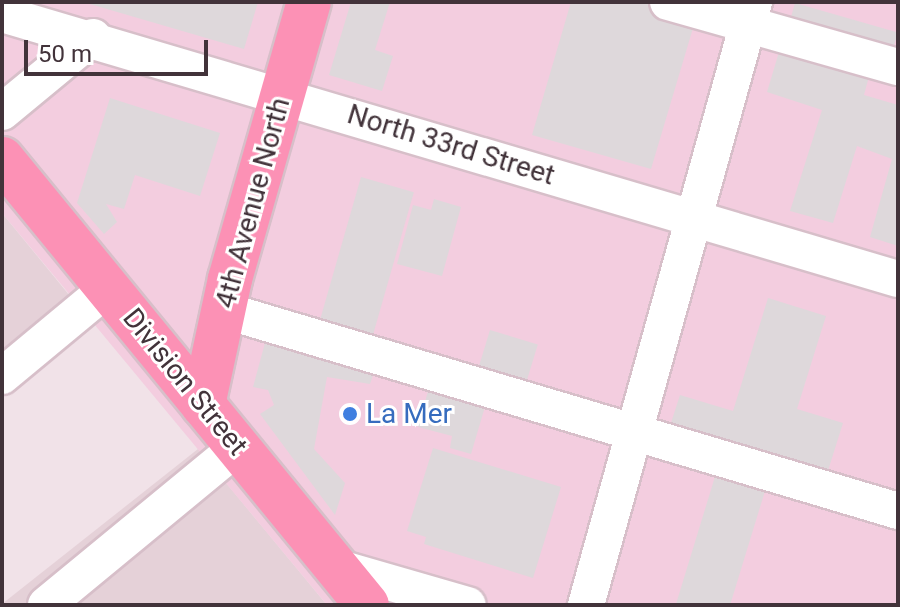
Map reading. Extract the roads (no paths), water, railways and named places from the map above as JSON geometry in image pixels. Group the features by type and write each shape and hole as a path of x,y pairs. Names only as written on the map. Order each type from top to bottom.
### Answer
{"main road":[{"name":"4th Avenue North","path":"203,405 223,310 309,2"},
{"name":"Division Street","path":"2,159 367,605"}],"street":[{"path":"668,2 751,14 898,67"},
{"name":"North 33rd Street","path":"2,14 93,37 283,93 693,220 898,279"},
{"path":"586,605 751,14"},
{"path":"2,112 93,37"},
{"path":"2,376 108,288"},
{"path":"223,310 898,511"},
{"path":"46,605 238,447"},
{"path":"336,567 468,605"}],"place":[{"name":"La Mer","path":"350,414"}]}
